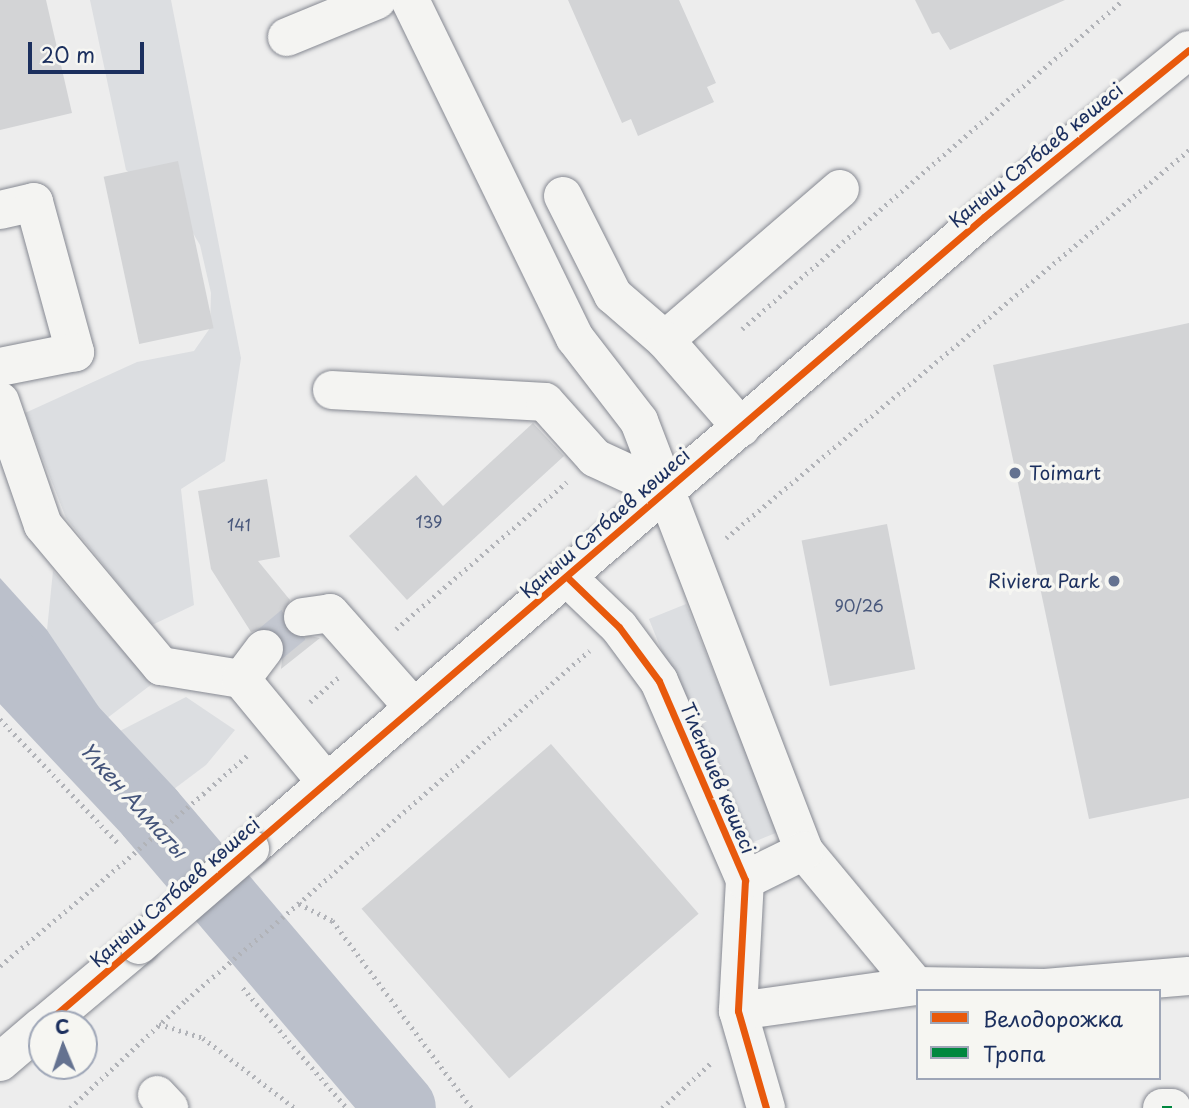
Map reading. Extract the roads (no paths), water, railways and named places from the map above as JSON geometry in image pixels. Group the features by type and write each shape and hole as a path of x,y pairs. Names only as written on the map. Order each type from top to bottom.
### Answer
{"main road":[{"path":"286,37 377,0"},
{"path":"410,0 519,234 575,338 639,421 804,851 916,986"},
{"name":"Қаныш Сәтбаев көшесі","path":"61,1010 741,427 1189,50"},
{"path":"665,340 840,189"},
{"path":"563,196 613,295 665,340 741,427"},
{"path":"0,210 34,202 75,352 0,367"},
{"path":"332,390 545,402 595,458 667,491"},
{"path":"0,401 43,525 161,666 241,678 327,783"},
{"name":"Тілендиев көшесі","path":"567,577 619,627 659,681 745,880 740,1023 766,1108"},
{"path":"303,617 330,613 414,708"},
{"path":"241,678 264,649"},
{"name":"Тілендиев көшесі","path":"745,880 804,851"},
{"path":"740,1023 916,986 1045,988 1189,976"},
{"name":"Қаныш Сәтбаев көшесі","path":"0,1062 28,1038"},
{"path":"1161,1108 1172,1108"}],"waterway":[{"name":"Үлкен Алматы","path":"0,653 150,813 401,1108"}],"tunnel":[{"path":"264,649 303,617"}],"place":[{"name":"Toimart","path":"1015,473"},
{"name":"Riviera Park","path":"1114,581"}]}
